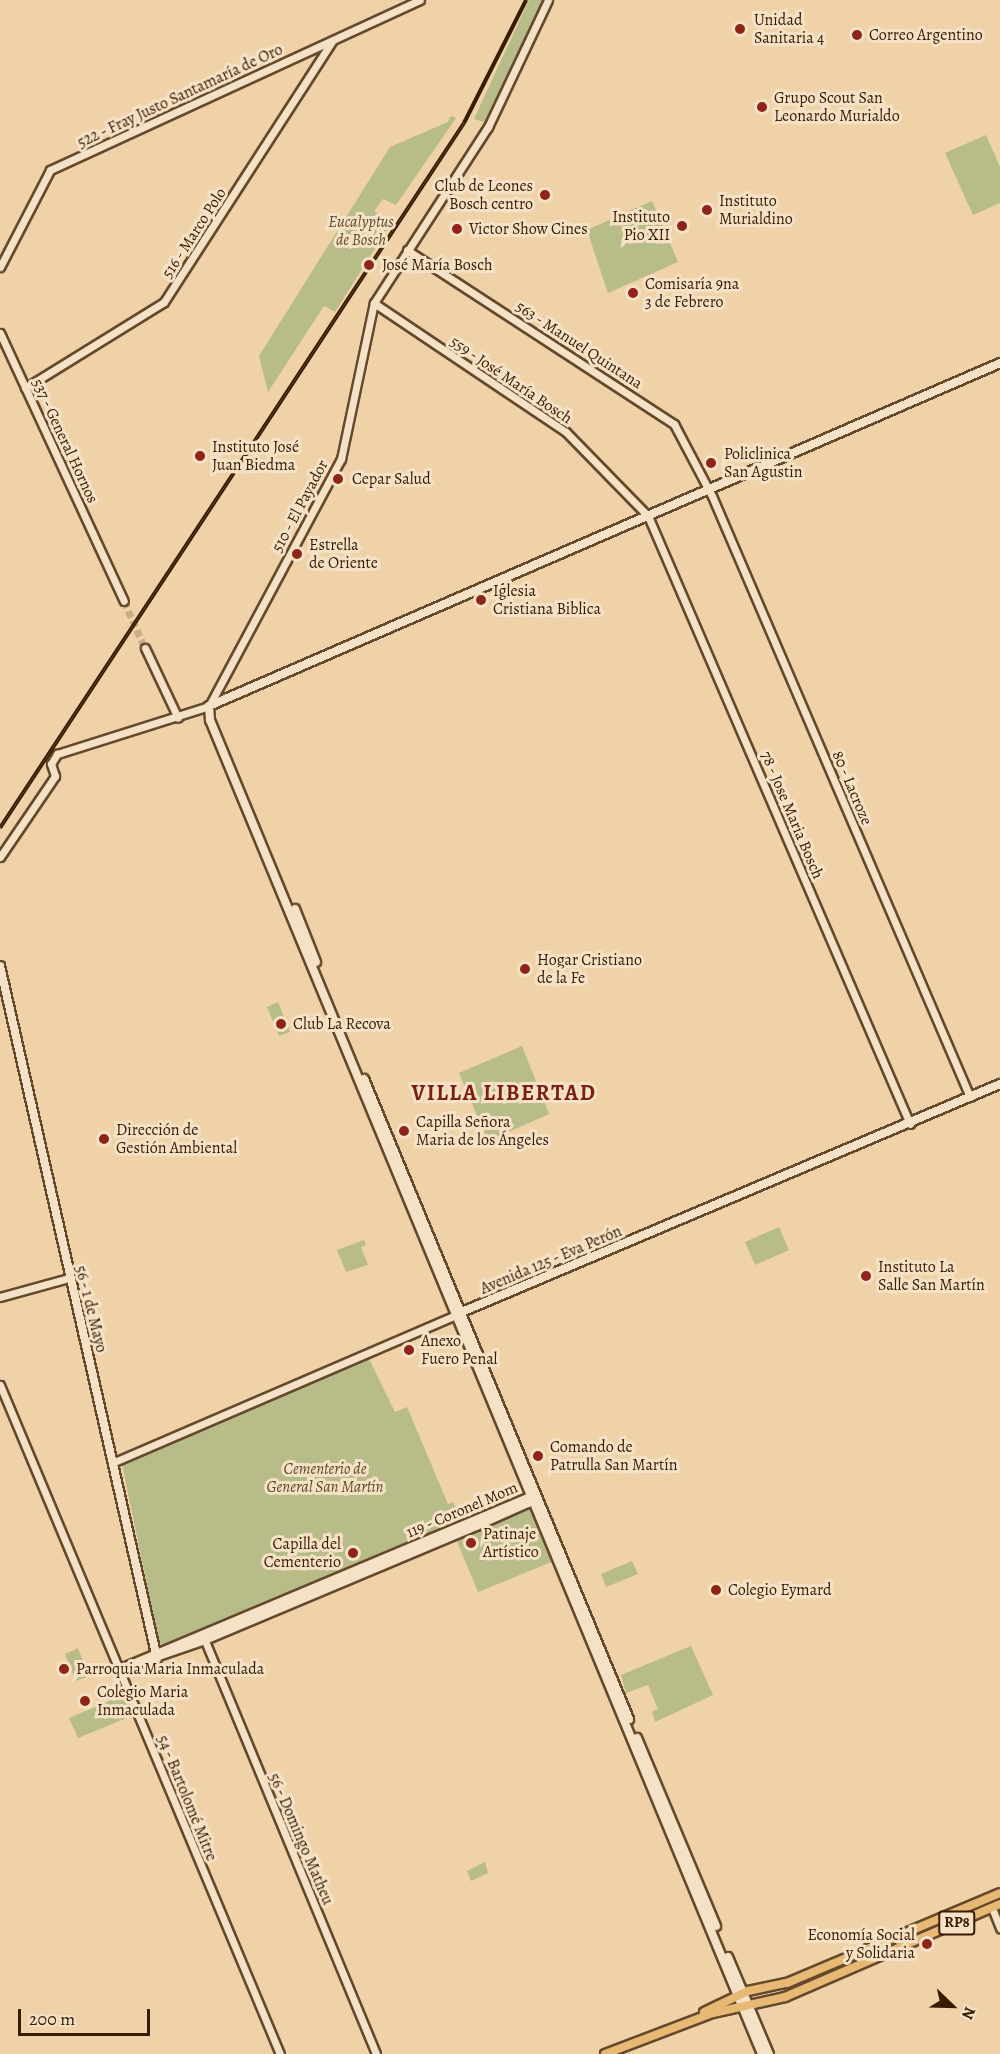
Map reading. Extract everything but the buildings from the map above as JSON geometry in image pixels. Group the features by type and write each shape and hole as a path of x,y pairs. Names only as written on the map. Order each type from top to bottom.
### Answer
{"main road":[{"path":"762,2054 740,1994 209,710 1000,363"},
{"name":"56 - 1 de Mayo","path":"0,966 156,1656"},
{"name":"Avenida 125 - Eva Perón","path":"459,1314 1000,1084"},
{"path":"459,1314 532,1496 740,1994"},
{"name":"119 - Coronel Mom","path":"121,1669 521,1506 532,1496"},
{"name":"RP8","path":"605,2054 679,2024 740,1994 787,1983 1000,1893"},
{"name":"RP8","path":"679,2024 785,1996 996,1906"},
{"path":"744,2005 769,2054"}],"street":[{"name":"522 - Fray Justo Santamaría de Oro","path":"0,267 50,170 420,0"},
{"name":"510 - El Payador","path":"209,710 340,459 374,303 488,127 548,0"},
{"name":"516 - Marco Polo","path":"26,388 164,302 332,41"},
{"name":"563 - Manuel Quintana","path":"407,250 674,424 709,489"},
{"name":"559 - José María Bosch","path":"374,303 566,432 648,516"},
{"name":"537 - General Hornos","path":"0,333 124,601"},
{"name":"80 - Lacroze","path":"709,489 970,1097"},
{"name":"78 - Jose Maria Bosch","path":"648,516 909,1124"},
{"path":"146,648 178,718"},
{"path":"0,857 55,776 51,764 55,756 209,710"},
{"path":"0,1297 69,1278"},
{"name":"Avenida 125 - Eva Perón","path":"112,1462 459,1314"},
{"name":"54 - Bartolomé Mitre","path":"0,1385 121,1669 280,2054"},
{"name":"56 - Domingo Matheu","path":"204,1637 376,2054"},
{"path":"996,1906 1000,1928"}],"green space":[{"path":"529,0 545,0 487,123 474,119"},
{"name":"Eucalyptus de Bosch","path":"451,116 456,118 396,205 383,199 374,211 391,223 335,312 324,306 268,392 259,356 390,147 448,122"},
{"path":"986,135 1000,167 1000,203 973,215 945,153"},
{"path":"652,201 678,262 608,293 587,230"},
{"name":"Club La Recova","path":"278,1002 290,1032 279,1036 267,1007"},
{"path":"522,1046 549,1114 488,1141 459,1073"},
{"path":"779,1227 789,1250 755,1265 745,1242"},
{"path":"364,1240 366,1245 361,1247 368,1265 346,1272 337,1250"},
{"name":"Cementerio de General San Martín","path":"369,1359 395,1412 407,1407 448,1504 453,1502 461,1519 162,1645 159,1643 122,1464"},
{"path":"532,1507 554,1561 478,1592 456,1539"},
{"path":"632,1561 638,1574 606,1587 601,1574"},
{"path":"691,1646 713,1695 655,1722 652,1712 658,1709 648,1685 626,1693 621,1675"},
{"path":"78,1648 89,1676 76,1681 65,1654"},
{"path":"126,1694 134,1715 78,1738 69,1718"},
{"path":"485,1862 488,1873 471,1881 467,1871"}],"tunnel":[{"path":"124,601 145,648"}],"railway":[{"path":"0,828 464,123 526,0"}],"place":[{"name":"Unidad Sanitaria 4","path":"740,29"},
{"name":"Correo Argentino","path":"857,35"},
{"name":"Grupo Scout San Leonardo Murialdo","path":"762,107"},
{"name":"Club de Leones Bosch centro","path":"545,195"},
{"name":"Instituto Murialdino","path":"707,210"},
{"name":"Instituto Pio XII","path":"682,226"},
{"name":"Victor Show Cines","path":"457,229"},
{"name":"José María Bosch","path":"369,265"},
{"name":"Comisaría 9na 3 de Febrero","path":"633,293"},
{"name":"Instituto José Juan Biedma","path":"200,456"},
{"name":"Policlinica San Agustin","path":"711,463"},
{"name":"Cepar Salud","path":"338,479"},
{"name":"Estrella de Oriente","path":"297,554"},
{"name":"Iglesia Cristiana Biblica","path":"481,600"},
{"name":"Hogar Cristiano de la Fe","path":"525,969"},
{"name":"Club La Recova","path":"281,1024"},
{"name":"Capilla Señora Maria de los Ángeles","path":"404,1131"},
{"name":"Dirección de Gestión Ambiental","path":"104,1139"},
{"name":"Instituto La Salle San Martín","path":"866,1276"},
{"name":"Anexo Fuero Penal","path":"409,1350"},
{"name":"Comando de Patrulla San Martín","path":"538,1456"},
{"name":"Patinaje Artístico","path":"471,1543"},
{"name":"Capilla del Cementerio","path":"353,1553"},
{"name":"Colegio Eymard","path":"716,1590"},
{"name":"Parroquia Maria Inmaculada","path":"64,1669"},
{"name":"Colegio Maria Inmaculada","path":"85,1701"},
{"name":"Economía Social y Solidaria","path":"927,1944"}],"district":[{"name":"VILLA LIBERTAD","path":"504,1094"}]}
